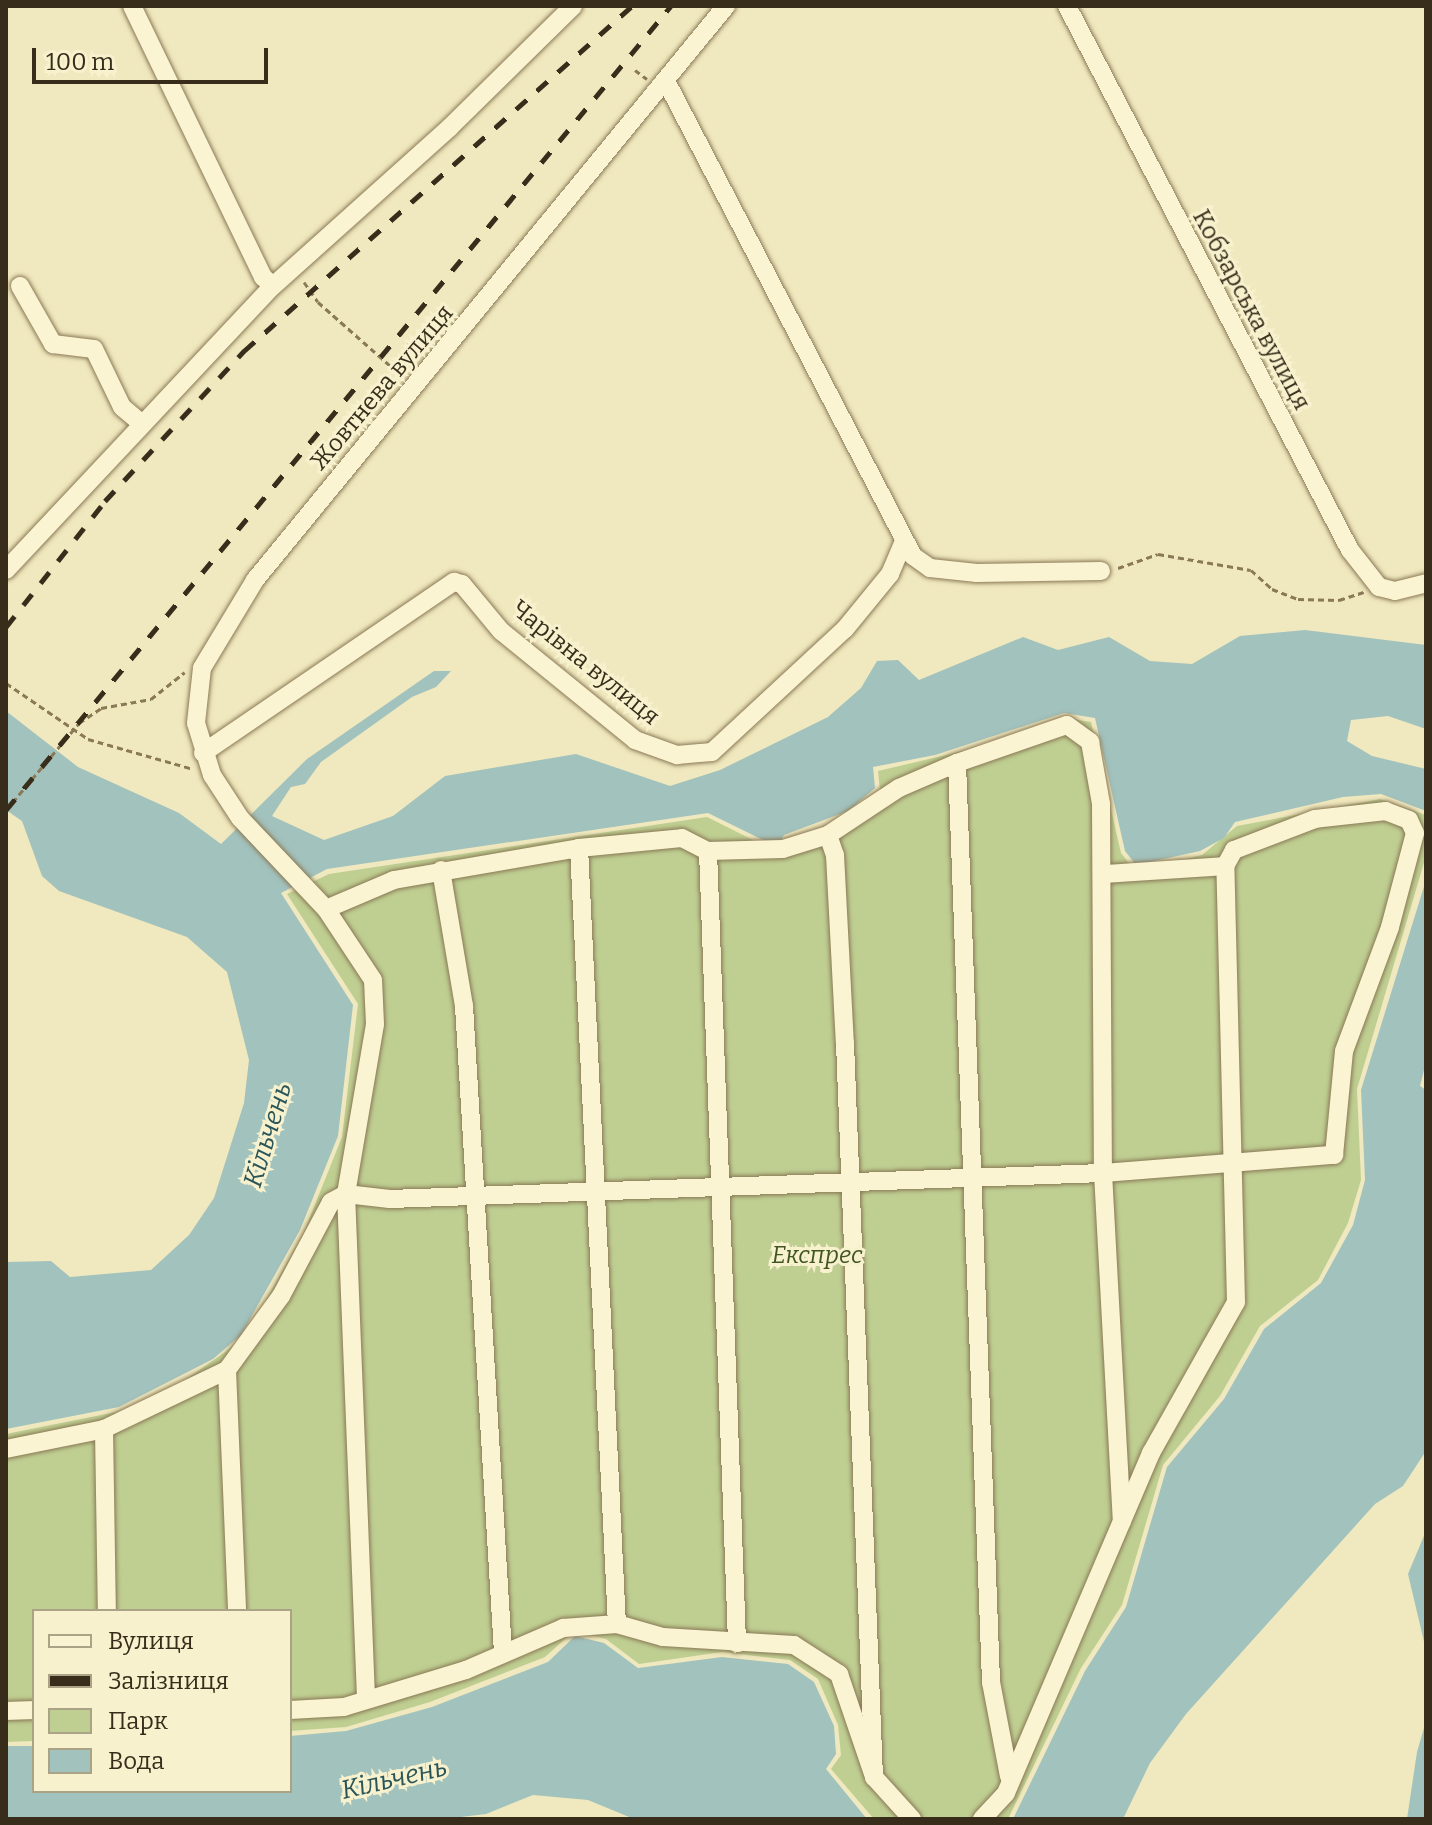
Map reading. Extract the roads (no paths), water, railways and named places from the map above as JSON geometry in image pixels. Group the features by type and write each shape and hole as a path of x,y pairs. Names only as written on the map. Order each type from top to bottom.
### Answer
{"street":[{"path":"132,6 263,277 273,286"},
{"path":"6,570 38,542 141,423 273,286 294,270 573,6"},
{"name":"Жовтнева вулиця","path":"366,1698 346,1194 375,1024 373,980 320,903 240,818 212,775 196,723 206,661 255,580 659,82 726,6"},
{"name":"Кобзарська вулиця","path":"1067,6 1350,550 1379,587 1395,591 1426,583"},
{"path":"659,82 791,313 904,541 930,568 1101,571"},
{"path":"20,286 53,344 94,349 122,407 141,423"},
{"name":"Чарівна вулиця","path":"203,753 444,588 462,584 501,631 635,740 694,755 728,742 845,629 890,574 904,541"},
{"path":"320,903 394,880 441,870 579,848 682,838 708,851 783,849 828,835 899,788 957,763 1067,725 1090,742 1104,874 1103,1173 1122,1521"},
{"path":"957,763 975,1177 991,1682 1009,1776"},
{"path":"6,1449 104,1429 227,1370 281,1296 331,1202 346,1194 390,1199 721,1184 1103,1173 1230,1167 1334,1155 1344,1051 1390,927 1415,833 1409,820 1386,811 1315,819 1234,850 1225,866 1230,1167 1236,1302 1151,1453 1044,1711 1009,1776 1006,1793 982,1819"},
{"path":"828,835 835,855 851,1182 874,1777"},
{"path":"579,848 617,1624"},
{"path":"708,851 737,1643"},
{"path":"1104,874 1225,866"},
{"path":"441,870 464,1006 472,1196 503,1653"},
{"path":"227,1370 237,1609"},
{"path":"104,1429 107,1609"},
{"path":"292,1710 344,1707 503,1653 563,1628 617,1624 663,1637 794,1645 839,1674 874,1777 912,1819"},
{"path":"6,1711 32,1710"}],"water":[{"name":"Кільчень","path":"1305,630 1426,645 1426,729 1388,716 1351,720 1347,741 1372,756 1426,769 1426,811 1381,794 1343,797 1235,822 1224,838 1200,851 1136,865 1125,851 1095,718 1064,713 935,755 873,767 875,788 848,811 784,835 777,847 708,813 327,869 281,893 353,1005 338,1136 300,1230 241,1335 213,1359 119,1407 6,1429 6,1262 51,1261 70,1277 151,1270 189,1235 214,1198 244,1103 249,1060 227,972 187,937 59,891 42,876 22,821 6,810 6,711 78,767 179,813 221,844 307,759 434,671 451,671 436,687 412,697 321,762 305,784 291,787 272,816 324,840 393,816 445,776 576,754 670,786 720,770 828,717 861,688 877,661 898,660 919,680 1023,637 1058,650 1109,637 1150,661 1192,664 1240,636"},
{"path":"1426,880 1426,1062 1420,1086 1426,1090 1424,1454 1403,1486 1375,1504 1186,1714 1150,1763 1123,1819 1013,1819 1085,1671 1126,1607 1167,1467 1224,1399 1264,1329 1321,1283 1353,1225 1365,1180 1361,1090"},
{"path":"1426,1531 1426,1650 1408,1574"},
{"name":"Кільчень","path":"575,1636 604,1643 638,1668 722,1657 788,1664 814,1682 834,1726 836,1754 826,1769 867,1819 634,1819 588,1800 533,1795 486,1814 444,1819 6,1819 6,1746 32,1746 32,1793 292,1793 292,1736 346,1731 432,1707 548,1662"},
{"path":"1426,1721 1426,1819 1407,1819 1417,1752"}],"railway":[{"path":"6,627 105,501 244,351 632,6"},
{"path":"6,810 671,6"}],"park label":[{"name":"Експрес","path":"817,1256"}]}
